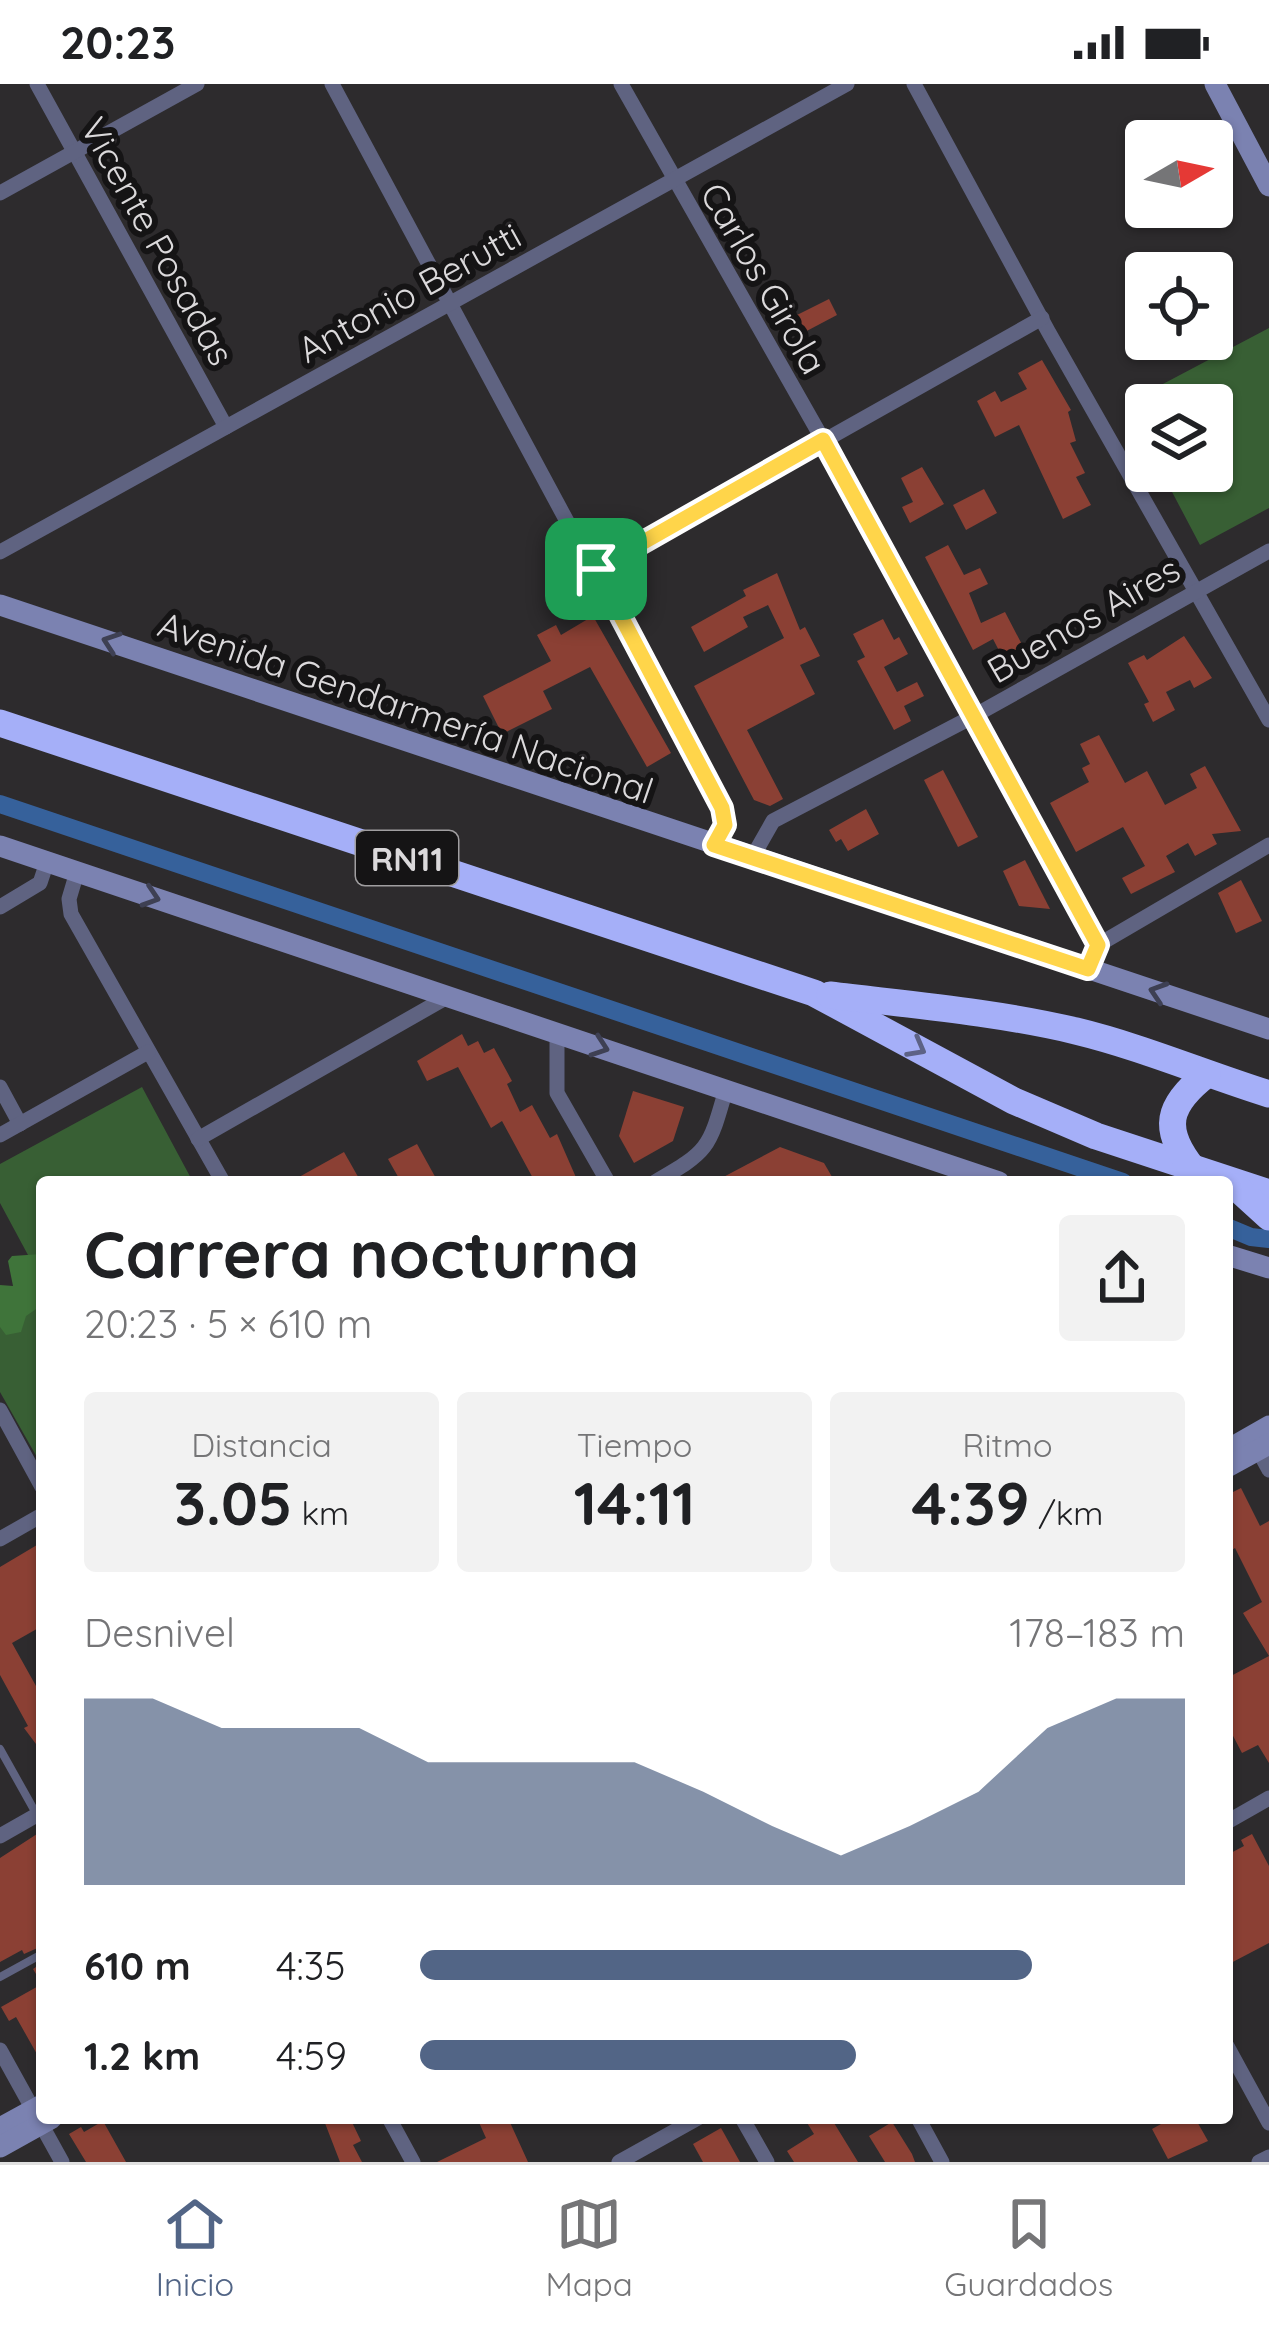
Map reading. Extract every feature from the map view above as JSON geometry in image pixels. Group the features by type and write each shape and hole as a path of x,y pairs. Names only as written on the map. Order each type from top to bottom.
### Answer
{"highway":[{"name":"RN11","path":"0,723 814,993 1014,1101 1096,1136 1216,1176"},
{"name":"RN11","path":"814,993 999,1016 1075,1031 1269,1094"},
{"path":"1193,1169 1178,1151 1172,1118 1185,1090 1207,1074"},
{"name":"RN11","path":"1233,1181 1269,1193"},
{"path":"1233,1184 1269,1217"}],"main road":[{"path":"1215,84 1269,186"},
{"name":"Avenida Gendarmería Nacional","path":"0,605 1269,1028"},
{"path":"0,846 981,1176"},
{"path":"1233,1257 1269,1268"},
{"path":"1233,1449 1263,1445"},
{"path":"1233,1463 1263,1445"},
{"path":"0,2128 36,2116"},
{"path":"0,2147 36,2119"}],"street":[{"name":"Vicente Posadas","path":"37,84 226,427"},
{"path":"0,194 197,84"},
{"path":"332,84 722,808 725,825 714,845"},
{"name":"Carlos Girola","path":"621,84 823,440 1098,945"},
{"name":"Antonio Berutti","path":"0,552 847,84"},
{"path":"914,84 1269,720"},
{"path":"596,569 1042,318"},
{"name":"Buenos Aires","path":"752,858 773,821 972,717 1269,550"},
{"path":"1088,969 1098,945 1269,844"},
{"path":"0,907 40,883 47,862"},
{"path":"77,872 70,914 220,1176"},
{"path":"198,1139 448,996"},
{"path":"557,1032 557,1093 605,1176"},
{"path":"0,1135 148,1052"},
{"path":"0,1087 20,1124"},
{"path":"665,1176 711,1143 726,1089"},
{"path":"0,1410 35,1458"},
{"path":"0,1539 36,1518"},
{"path":"1233,1819 1269,1798"},
{"path":"0,1835 36,1815"},
{"path":"0,2050 36,2105"},
{"path":"1233,2057 1269,2122"},
{"path":"46,2124 62,2162"},
{"path":"392,2124 413,2162"},
{"path":"619,2162 687,2124"},
{"path":"745,2124 766,2162"},
{"path":"921,2124 943,2162"},
{"path":"1259,2162 1269,2156"}],"lane":[{"path":"0,1748 36,1808"},
{"path":"0,1977 36,1957"}],"green space":[{"path":"1269,328 1269,508 1200,545 1172,492 1233,492 1233,384 1163,384 1208,360 1233,360 1233,347"},
{"path":"142,1087 190,1176 36,1176 36,1270 0,1203 0,1164"},
{"path":"36,1254 36,1309 26,1316 21,1332 6,1335 0,1327 0,1285 13,1286 8,1261 12,1256"},
{"path":"36,1296 36,1455 0,1392 0,1315"}],"building":[{"path":"829,299 837,315 801,334 793,317"},
{"path":"1042,360 1071,410 1076,441 1070,443 1085,473 1076,477 1091,505 1063,519 1019,425 995,437 977,401 995,391 1001,402 1027,389 1018,373"},
{"path":"922,467 944,504 910,523 902,507 913,502 901,478"},
{"path":"984,489 997,513 966,530 953,505"},
{"path":"948,545 964,575 980,568 988,584 969,593 981,623 1005,612 1029,658 1008,668 993,639 973,650 925,557"},
{"path":"777,573 800,630 805,627 820,656 800,665 815,694 747,730 783,799 770,806 754,800 694,686 784,638 768,605 743,617 748,627 704,652 691,627 746,596 743,590"},
{"path":"593,616 671,753 647,767 590,667 543,691 552,709 502,734 483,696 551,661 537,635 556,625 561,635"},
{"path":"883,619 908,654 884,667 897,692 917,682 924,696 904,706 911,721 894,730 857,661 865,657 853,634"},
{"path":"1184,636 1212,678 1194,688 1190,680 1166,692 1175,710 1153,722 1144,704 1149,702 1128,663 1144,655 1147,660"},
{"path":"1099,735 1125,783 1147,771 1165,805 1197,788 1190,774 1205,766 1241,831 1212,834 1217,844 1195,856 1188,843 1166,856 1175,872 1131,894 1122,878 1145,866 1123,827 1076,852 1050,803 1089,782 1082,768 1090,764 1080,744"},
{"path":"943,770 978,837 958,847 924,780"},
{"path":"866,809 879,834 848,851 829,830"},
{"path":"1025,860 1050,909 1019,906 1003,871"},
{"path":"1241,880 1262,921 1236,933 1218,893"},
{"path":"462,1034 468,1046 478,1041 484,1053 494,1048 512,1081 507,1084 520,1112 532,1105 550,1138 557,1134 575,1176 532,1176 502,1121 491,1128 458,1067 427,1081 417,1061"},
{"path":"633,1091 684,1107 673,1141 634,1163 619,1136"},
{"path":"417,1144 435,1176 398,1176 388,1159"},
{"path":"780,1147 824,1163 832,1176 725,1176"},
{"path":"344,1152 358,1176 301,1176"},
{"path":"1241,1488 1260,1526 1269,1521 1269,1656 1243,1613 1262,1602 1233,1549 1233,1492"},
{"path":"36,1546 36,1629 12,1643 36,1686 36,1744 0,1675 0,1567"},
{"path":"1269,1656 1269,1763 1258,1745 1242,1753 1233,1736 1233,1675"},
{"path":"1252,1834 1269,1866 1269,1943 1233,1962 1233,1852 1244,1846 1241,1840"},
{"path":"36,1835 36,1949 24,1954 22,1950 0,1962 0,1858"},
{"path":"36,1987 36,2052 16,2017 9,2021 1,2007"},
{"path":"105,2124 126,2162 86,2162 69,2134 81,2127 84,2132"},
{"path":"325,2124 353,2124 361,2141 353,2145 362,2162 340,2162"},
{"path":"480,2124 511,2124 528,2162 437,2162 486,2138"},
{"path":"808,2124 835,2124 858,2162 794,2162 787,2151 814,2134"},
{"path":"893,2124 915,2162 885,2162 869,2136"},
{"path":"1161,2124 1198,2124 1208,2141 1168,2159 1152,2129"},
{"path":"721,2128 740,2162 703,2162 693,2144"}],"waterway":[{"path":"0,804 1105,1176"},
{"path":"1233,1230 1269,1239"}],"route":[{"path":"823,440 1098,945 1088,969 714,845 725,825 722,808 596,569 823,440"}]}
